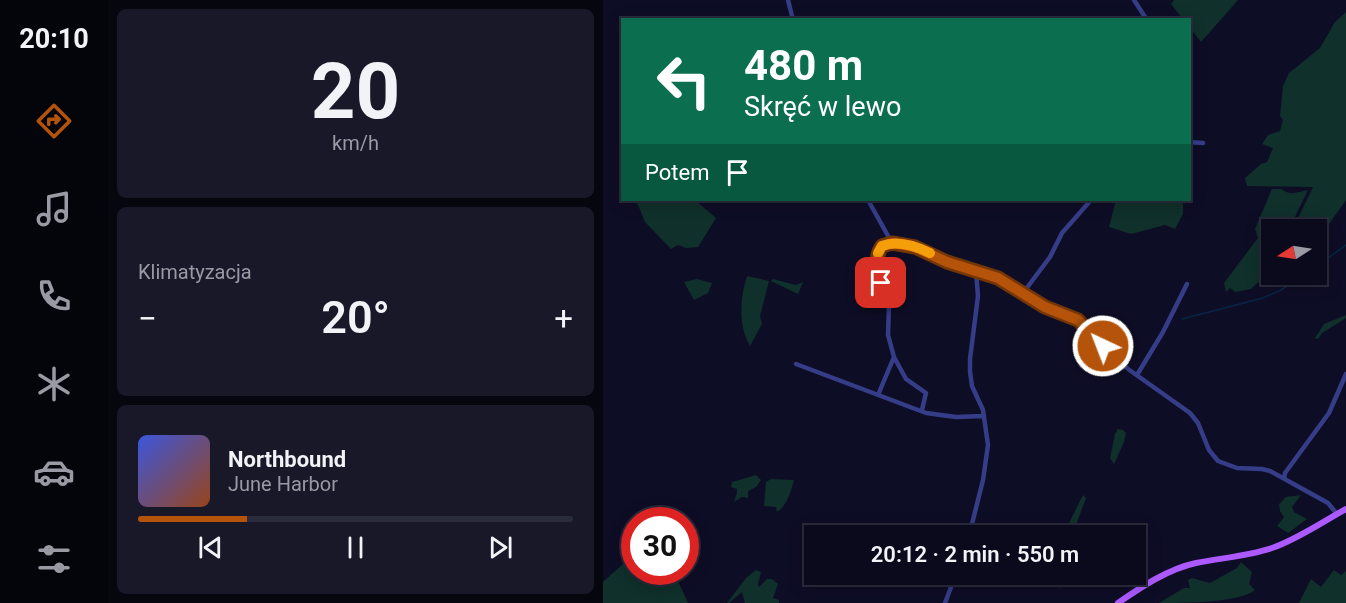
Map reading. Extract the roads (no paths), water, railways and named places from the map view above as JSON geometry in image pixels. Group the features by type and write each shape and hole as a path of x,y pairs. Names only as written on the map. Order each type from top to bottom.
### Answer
{"main road":[{"path":"1118,603 1178,569 1195,563 1250,554 1274,547 1346,510"}],"street":[{"path":"788,0 792,18"},
{"path":"1134,0 1146,18"},
{"path":"1191,142 1203,142"},
{"path":"869,201 892,243"},
{"path":"1023,293 1050,257 1062,233 1090,201"},
{"path":"922,410 927,394 906,379 894,357 888,335 889,306 876,263 882,246 892,243 922,249 947,262 998,278 1045,307 1078,320 1103,346 1137,375 1190,413 1198,423 1209,450 1218,461 1237,468 1262,469 1284,478 1328,503 1337,514"},
{"path":"972,525 984,480 988,445 981,405 972,386 970,372 978,296 976,271"},
{"path":"1137,375 1163,332 1187,285"},
{"path":"878,395 894,357"},
{"path":"796,364 926,413 956,417 983,416"},
{"path":"1284,478 1285,473 1329,413 1346,374"},
{"path":"945,603 952,585"}],"waterway":[{"path":"1327,259 1346,245"},
{"path":"1182,319 1263,298 1289,285"}]}
